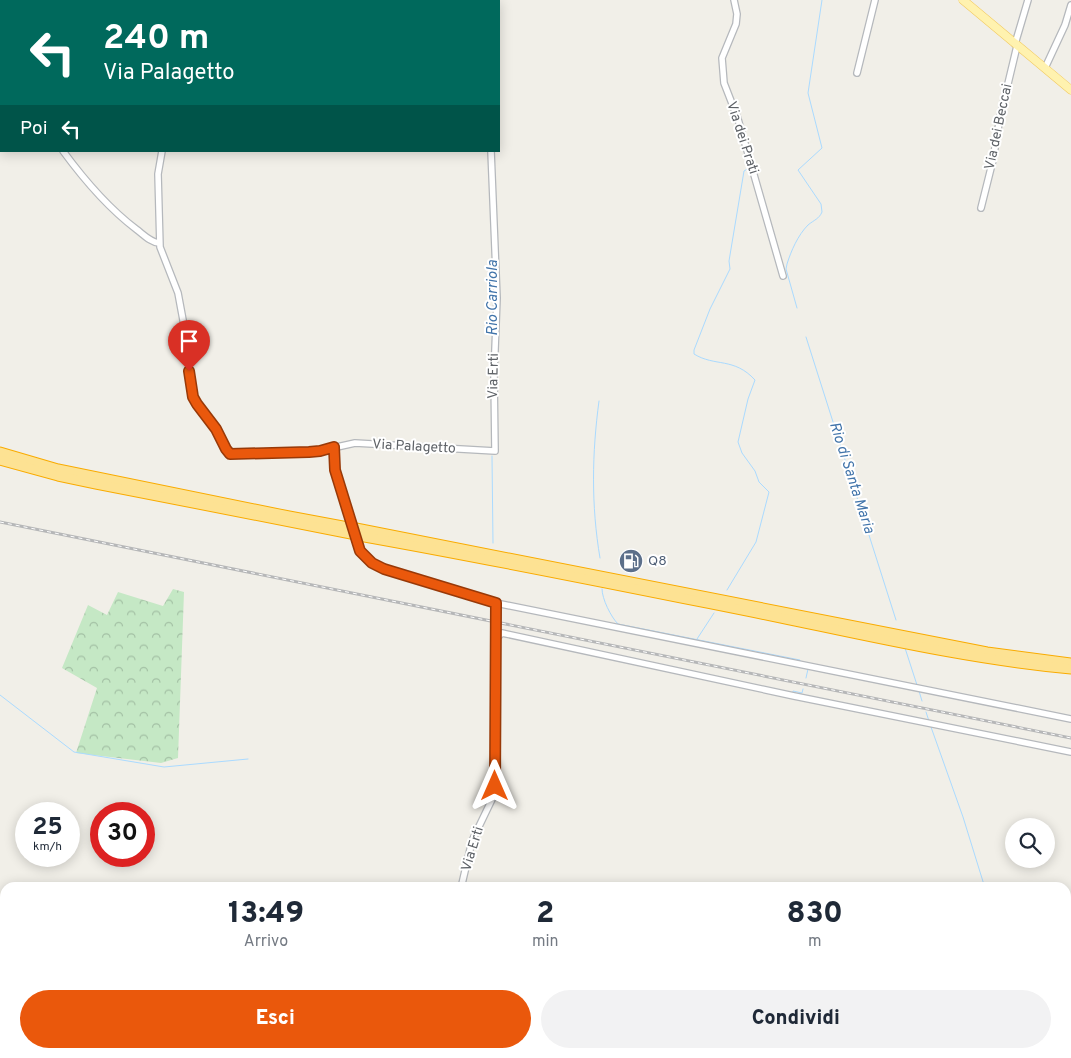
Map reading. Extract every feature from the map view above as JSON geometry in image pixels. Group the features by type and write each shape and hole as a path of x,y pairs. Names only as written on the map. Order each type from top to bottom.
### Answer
{"highway":[{"path":"0,452 58,469 535,569 930,648 1006,662 1071,669"},
{"path":"0,460 41,472 96,484 354,531 978,650 1071,663"}],"main road":[{"path":"963,0 1071,90"}],"street":[{"name":"Via dei Prati","path":"734,0 737,14 736,24 722,58 724,83 738,119 783,276"},
{"path":"857,73 875,0"},
{"name":"Via dei Beccai","path":"981,208 993,160 1000,117 1016,45 1028,0"},
{"path":"1045,68 1068,27 1071,5"},
{"path":"64,152 118,215 152,242 160,243"},
{"name":"Via Palagetto","path":"162,152 158,174 160,243 178,293 188,347 190,386 197,404 216,429 230,454 320,451 355,443 494,451"},
{"name":"Via Erti","path":"492,152 497,298 494,451"},
{"path":"334,447 335,470 360,551 378,567 496,603 1071,720"},
{"name":"Via Erti","path":"462,882 472,841 496,791 496,603"},
{"path":"495,640 502,633 1071,752"}],"green space":[{"path":"173,589 184,592 178,758 161,763 76,753 97,688 62,668 88,605 107,615 118,592 163,606"}],"waterway":[{"name":"Rio di Santa Maria","path":"797,308 786,269 787,264 801,233 822,212 821,204 798,170 822,148 808,93 822,0"},
{"name":"Rio Carriola","path":"489,167 490,188"},
{"path":"727,590 756,542 769,492 759,482 755,471 742,453 738,442 748,399 755,380 740,368 702,358 694,354 694,350 710,309 730,269 729,261 744,171 749,168"},
{"name":"Rio Carriola","path":"493,340 494,312"},
{"name":"Rio di Santa Maria","path":"806,337 896,620"},
{"path":"599,401 595,440 594,499 600,558"},
{"name":"Rio Carriola","path":"492,456 493,543"},
{"path":"602,589 607,608 618,624 800,661"},
{"path":"697,639 714,613"},
{"name":"Rio di Santa Maria","path":"905,648 917,685"},
{"path":"800,667 808,669 806,678"},
{"path":"792,694 793,691 802,693 803,689"},
{"name":"Rio di Santa Maria","path":"919,691 922,701"},
{"path":"0,695 74,752 164,767 248,759"},
{"name":"Rio di Santa Maria","path":"926,712 929,721"},
{"name":"Rio di Santa Maria","path":"931,727 963,817 983,882"}],"railway":[{"path":"0,522 1071,738"}],"place":[{"name":"Q8","path":"631,561"}],"route":[{"path":"189,371 193,397 216,429 230,454 309,452 334,447 335,470 360,551 372,563 378,567 474,598 496,603 494,688 495,786"}]}
